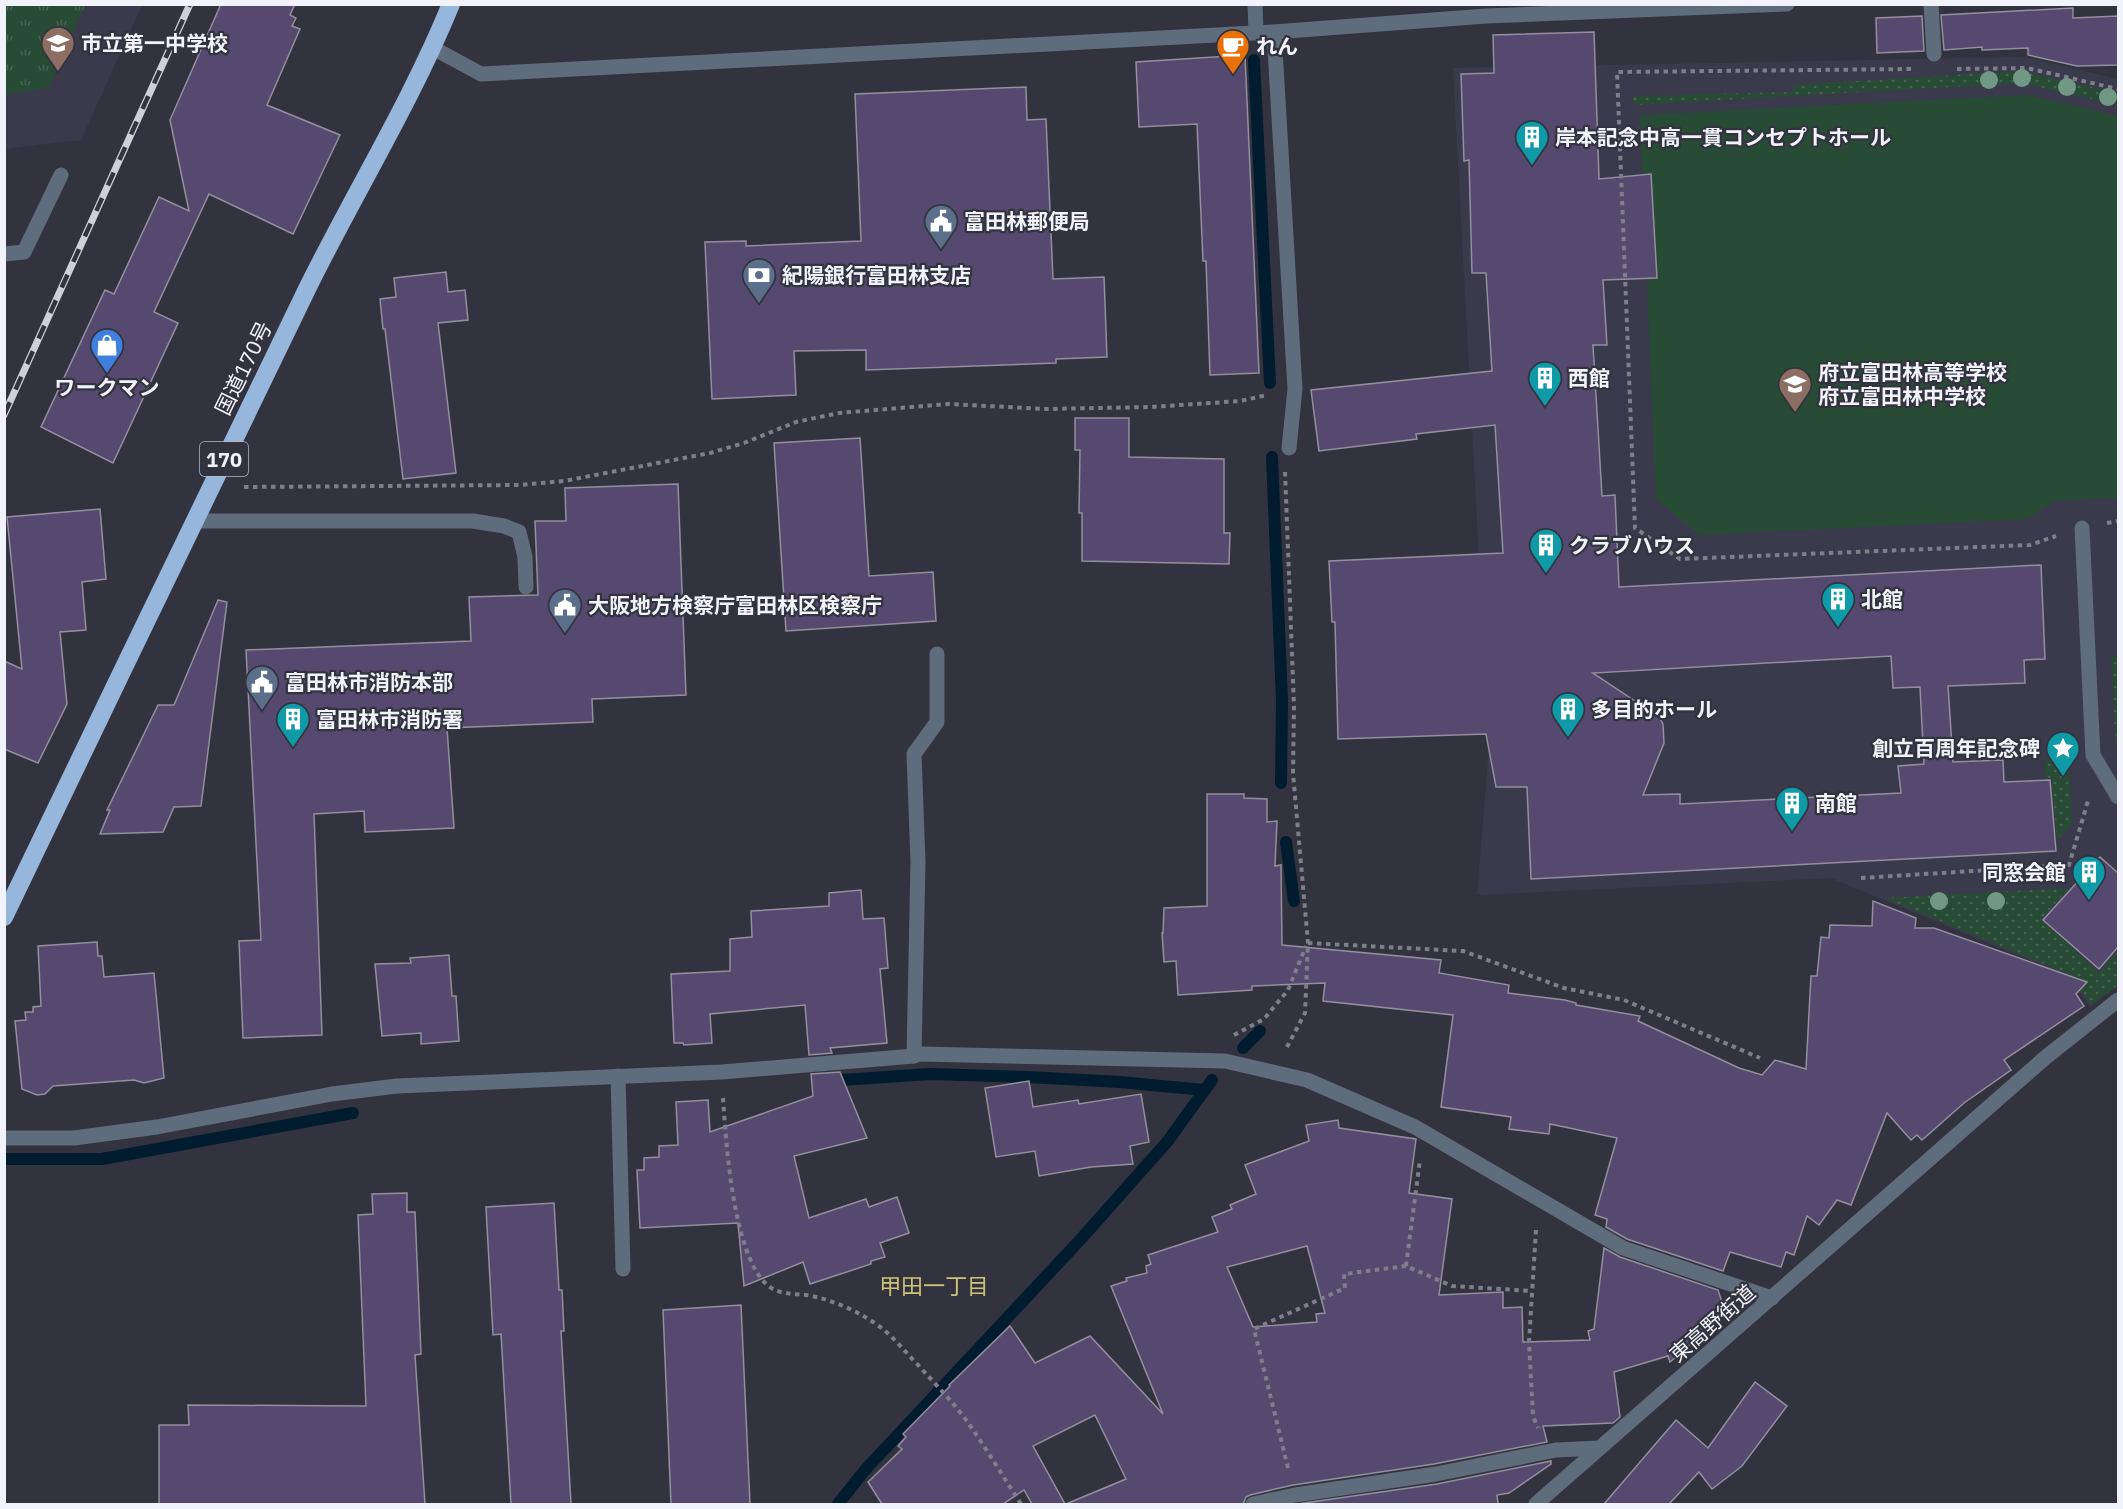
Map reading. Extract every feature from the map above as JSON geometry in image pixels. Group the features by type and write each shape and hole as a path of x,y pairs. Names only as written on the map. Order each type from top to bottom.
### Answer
{"highway":[{"name":"国道170号","path":"4,917 320,262 433,48 451,4"}],"street":[{"path":"1255,4 1256,33"},
{"path":"433,48 481,74 1274,32 1486,16 1787,4"},
{"path":"1932,4 1935,62"},
{"path":"1274,32 1295,389 1289,448"},
{"path":"4,254 24,252 61,175"},
{"path":"194,521 473,520 504,526 519,532 525,557 526,587"},
{"path":"2082,528 2093,755 2118,797"},
{"path":"914,1056 918,862 914,754 937,722 937,654"},
{"name":"東高野街道","path":"1536,1504 2046,1057 2118,1000"},
{"path":"4,1138 74,1138 157,1127 332,1094 397,1086 722,1072 920,1054 1225,1061 1307,1080 1423,1132 1623,1248 1772,1298"},
{"path":"618,1076 624,1269"},
{"path":"1253,1504 1295,1495 1436,1474 1556,1450 1600,1448"}],"path":[{"path":"2118,89 2027,68 1935,62 1617,72 1635,528 1680,559 2030,545 2082,528 2118,521"},
{"path":"210,488 519,485 564,481 710,453 744,443 796,422 838,413 948,404 1047,409 1151,407 1240,401 1295,389"},
{"path":"1276,1073 1290,1039 1305,1013 1308,943 1293,773 1294,706 1285,477 1289,448"},
{"path":"1861,878 2069,865 2088,797 2110,783"},
{"path":"1308,943 1463,951 1564,988 1623,1000 1760,1058"},
{"path":"1199,1060 1216,1045 1264,1018 1288,990 1308,943"},
{"path":"722,1072 727,1147 733,1192 740,1227 752,1266 766,1285 776,1290 827,1300 883,1329 937,1385 969,1424 1021,1504"},
{"path":"1406,1266 1423,1132"},
{"path":"1538,1199 1529,1342 1533,1416 1540,1432 1556,1450"},
{"path":"1295,1495 1254,1329 1345,1288 1344,1274 1406,1266 1452,1286 1532,1291"}],"shaded area":[{"name":"市立第一中学校","path":"4,5 142,5 81,140 5,149"},
{"name":"府立富田林高等学校 府立富田林中学校","path":"2025,57 2118,79 2118,986 2090,1007 2070,977 1831,878 1477,895 1489,747 1453,68"}],"green space":[{"path":"4,5 85,5 49,88 5,94"},
{"path":"2020,71 2118,93 2118,105 2022,83 1634,105 1633,96 1793,92 1793,85"},
{"path":"2027,95 2118,116 2118,498 2054,501 2027,519 1700,535 1656,499 1640,115"},
{"path":"2111,657 2118,657 2118,746 2116,746"},
{"path":"2069,758 2072,824 2057,840 2052,780 2046,777 2044,759"},
{"path":"2069,888 2041,919 2099,973 2118,950 2118,985 2091,1005 2071,975 1885,898"}],"building":[{"path":"221,4 295,4 290,15 296,18 292,26 300,29 267,105 340,135 293,234 209,194 154,312 178,323 113,463 41,427 105,290 114,294 159,197 189,211 170,120"},
{"path":"2073,8 2073,18 2118,16 2118,65 2077,66 2028,55 2028,48 1982,50 1982,47 1944,50 1941,15"},
{"path":"1922,16 1924,51 1877,53 1876,18"},
{"path":"1594,32 1599,179 1651,174 1657,278 1603,280 1607,345 1593,345 1602,496 1615,495 1619,587 2041,565 2045,659 2024,660 2025,683 1948,686 1953,762 2003,760 2004,782 2050,780 2056,851 1531,879 1527,787 1496,787 1486,734 1338,739 1335,622 1332,622 1329,561 1503,553 1495,425 1416,434 1417,439 1319,451 1311,390 1492,371 1486,273 1472,273 1469,160 1464,161 1461,74 1494,73 1493,35","holes":["1891,656 1893,688 1920,687 1924,764 1898,766 1901,793 1680,804 1680,794 1643,795 1664,743 1663,724 1659,717 1593,673"]},
{"path":"1245,55 1259,373 1210,375 1206,261 1203,261 1197,124 1139,127 1136,62"},
{"path":"1026,87 1027,120 1046,119 1053,279 1104,277 1107,357 1056,359 1056,363 866,370 866,350 794,351 796,395 712,399 705,242 746,241 746,246 861,241 855,94"},
{"path":"446,272 448,292 465,290 468,320 438,323 456,473 403,479 380,299 396,297 394,278"},
{"path":"1075,418 1129,418 1129,457 1224,459 1224,533 1230,533 1229,564 1082,561 1082,513 1079,513 1080,450 1075,450"},
{"path":"860,438 869,576 933,572 936,621 786,631 774,443"},
{"path":"678,484 686,695 592,699 593,722 447,728 454,828 365,832 364,811 314,814 322,1035 243,1038 239,941 261,940 246,650 471,641 469,597 538,595 535,521 566,521 565,488"},
{"path":"100,509 106,579 82,582 86,630 60,632 67,704 38,763 4,749 4,661 22,669 7,517"},
{"path":"218,600 227,602 201,806 174,807 163,832 100,834 110,810 107,810 158,705 174,705"},
{"path":"1207,794 1244,794 1244,798 1267,799 1267,822 1277,821 1275,866 1281,865 1282,945 1441,960 1439,973 1509,985 1508,993 1565,1000 1576,1003 1576,1005 1640,1016 1638,1021 1739,1068 1762,1075 1775,1060 1806,1069 1811,976 1817,976 1821,937 1829,938 1830,925 1872,926 1873,901 1916,918 1915,928 1934,928 2087,982 2076,994 2084,1006 2004,1060 2011,1070 1964,1103 1922,1140 1917,1135 1911,1140 1887,1113 1851,1205 1837,1200 1819,1225 1807,1216 1794,1255 1786,1252 1781,1267 1730,1252 1723,1271 1627,1239 1606,1227 1607,1219 1595,1215 1617,1138 1550,1124 1549,1134 1509,1129 1511,1117 1441,1107 1453,1015 1323,1001 1325,983 1252,986 1252,990 1178,995 1176,961 1164,962 1162,933 1164,908 1207,906"},
{"name":"同窓会館","path":"2100,857 2118,873 2118,947 2099,969 2043,920"},
{"path":"861,890 863,919 884,918 888,968 880,969 887,1043 830,1048 832,1053 809,1055 805,1005 710,1014 712,1043 684,1045 674,1043 671,974 730,971 730,939 752,937 751,911 829,906 829,893"},
{"path":"97,942 98,956 102,956 104,977 154,973 164,1078 144,1083 134,1080 53,1086 45,1094 37,1095 22,1089 15,1021 26,1020 25,1012 33,1012 33,1007 41,1006 38,946"},
{"path":"449,955 452,996 456,996 459,1041 421,1044 421,1033 382,1036 375,964 411,963 410,958"},
{"path":"840,1072 867,1138 794,1156 809,1218 866,1199 869,1207 897,1197 909,1233 880,1243 885,1257 871,1261 871,1264 810,1284 803,1262 744,1286 738,1223 640,1228 637,1170 644,1170 644,1158 659,1157 659,1146 678,1145 676,1102 708,1100 710,1132 813,1096 811,1074"},
{"path":"1029,1081 1033,1107 1078,1100 1079,1104 1141,1094 1149,1142 1130,1146 1133,1164 1091,1167 1039,1176 1035,1151 996,1157 985,1088"},
{"path":"1338,1120 1339,1128 1416,1139 1409,1193 1452,1199 1439,1295 1503,1292 1503,1308 1522,1307 1523,1342 1590,1340 1588,1331 1594,1329 1604,1248 1620,1257 1718,1290 1726,1314 1670,1362 1668,1356 1614,1372 1620,1417 1613,1423 1543,1426 1547,1442 1434,1464 1293,1485 1250,1495 1246,1497 1243,1504 1066,1504 1126,1479 1095,1415 1033,1446 1065,1504 1032,1504 1024,1490 1003,1504 882,1504 868,1482 902,1449 898,1446 906,1437 903,1434 949,1385 1010,1326 1035,1363 1090,1336 1163,1414 1111,1286 1127,1281 1126,1278 1147,1273 1146,1266 1151,1264 1148,1255 1218,1232 1212,1217 1232,1209 1230,1205 1256,1194 1245,1165 1309,1141 1306,1125","holes":["1307,1246 1325,1313 1316,1314 1317,1322 1253,1327 1227,1267"]},
{"path":"407,1193 407,1212 415,1212 421,1354 415,1355 425,1504 159,1504 159,1425 189,1425 188,1405 366,1406 358,1215 373,1214 372,1194"},
{"path":"554,1203 559,1290 562,1290 564,1331 561,1331 571,1504 511,1504 501,1334 493,1335 486,1207"},
{"path":"741,1305 750,1504 671,1504 663,1310"},
{"path":"1755,1382 1787,1406 1742,1466 1712,1489 1699,1472 1669,1504 1604,1504 1676,1420 1708,1448"},
{"path":"1551,1461 1551,1464 1509,1493 1497,1495 1498,1504 1297,1504 1437,1484"}],"waterway":[{"path":"1254,60 1270,383"},
{"path":"1272,457 1282,701 1281,783"},
{"path":"1286,842 1294,901"},
{"path":"1243,1048 1260,1031"},
{"path":"841,1080 930,1074 1120,1082 1204,1090"},
{"path":"838,1504 865,1470 1080,1240 1167,1142 1212,1080"},
{"path":"4,1159 102,1159 353,1113"}],"railway":[{"path":"4,415 190,4"}],"place":[{"name":"市立第一中学校","path":"58,72"},
{"name":"れん","path":"1233,75"},
{"name":"岸本記念中高一貫コンセプトホール","path":"1532,166"},
{"name":"富田林郵便局","path":"941,250"},
{"name":"紀陽銀行富田林支店","path":"759,304"},
{"name":"ワークマン","path":"107,374"},
{"name":"西館","path":"1545,407"},
{"name":"府立富田林高等学校 府立富田林中学校","path":"1795,413"},
{"name":"クラブハウス","path":"1546,574"},
{"name":"北館","path":"1838,628"},
{"name":"大阪地方検察庁富田林区検察庁","path":"565,634"},
{"name":"富田林市消防本部","path":"262,711"},
{"name":"多目的ホール","path":"1568,738"},
{"name":"富田林市消防署","path":"293,748"},
{"name":"創立百周年記念碑","path":"2063,777"},
{"name":"南館","path":"1792,832"},
{"name":"同窓会館","path":"2089,901"}],"district":[{"name":"甲田一丁目","path":"934,1285"}]}
